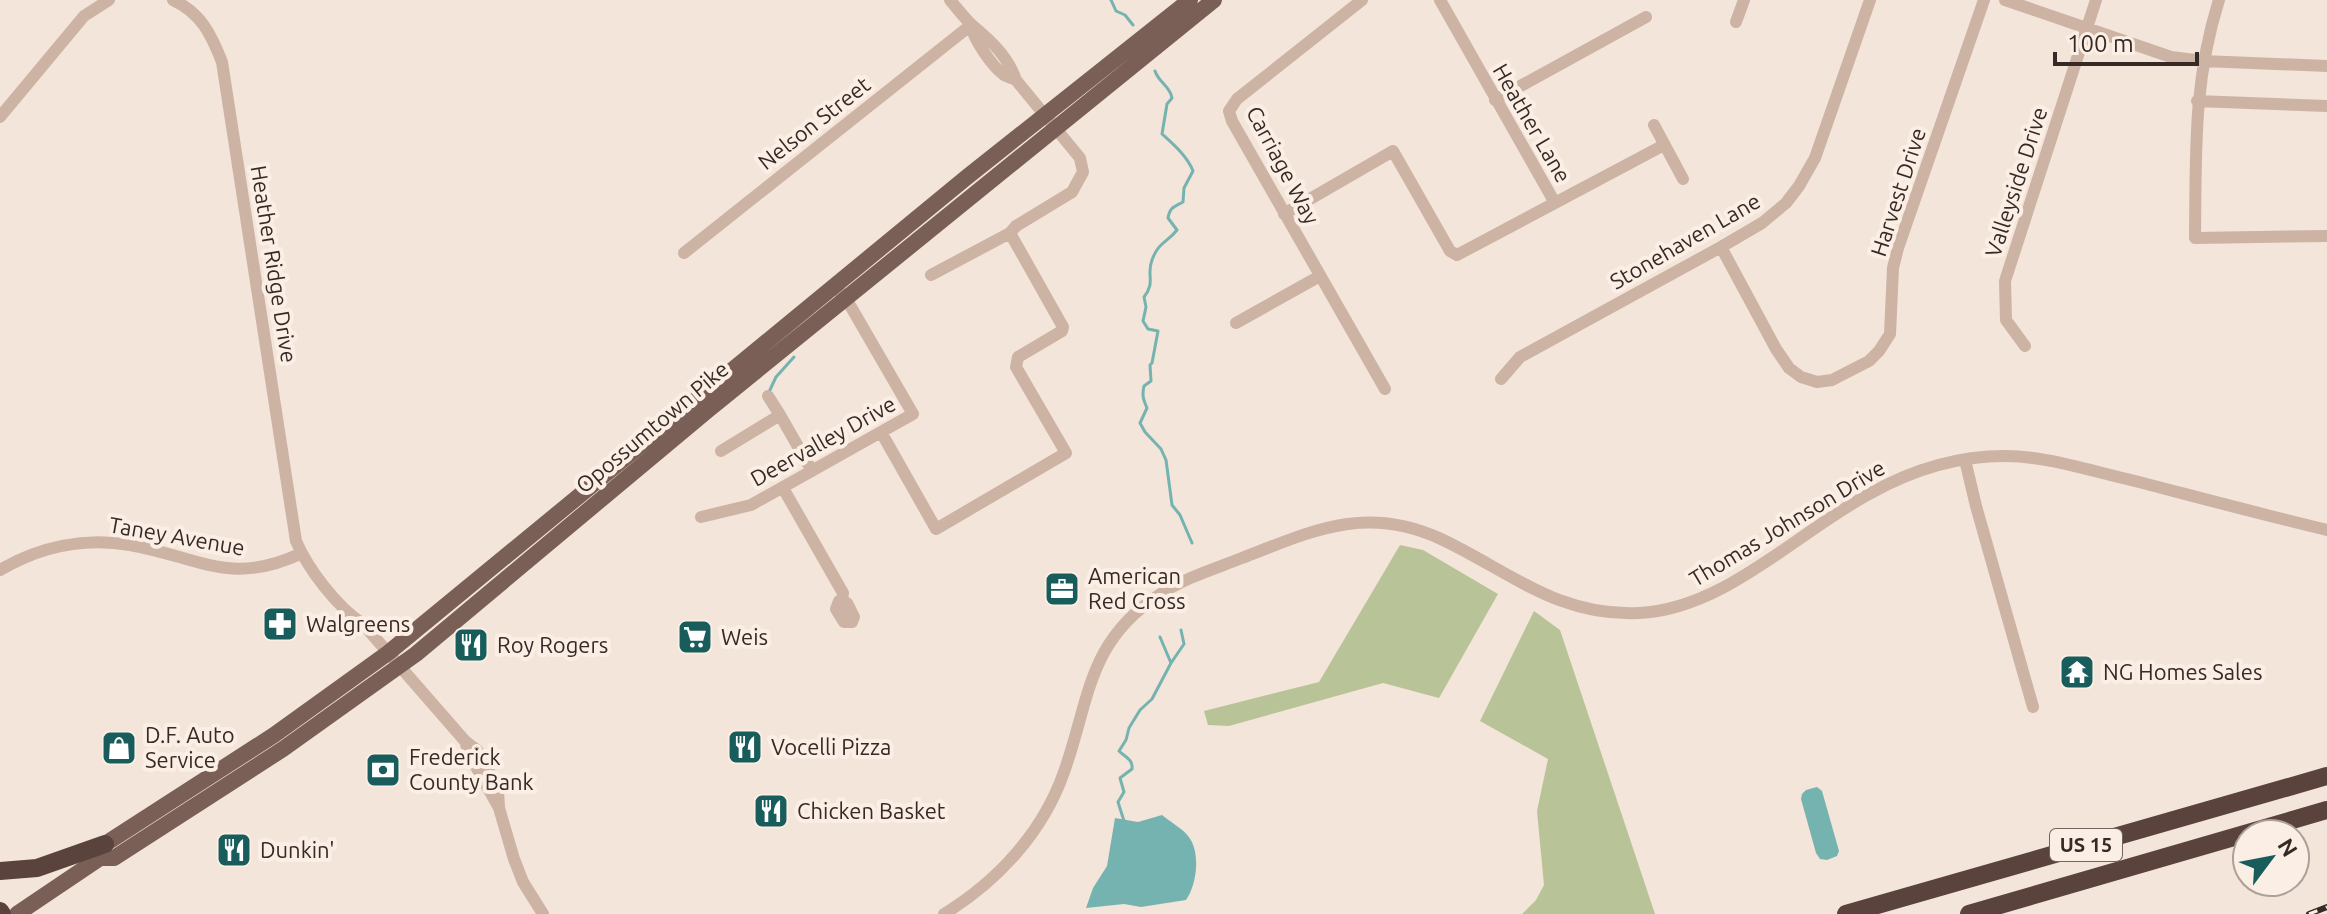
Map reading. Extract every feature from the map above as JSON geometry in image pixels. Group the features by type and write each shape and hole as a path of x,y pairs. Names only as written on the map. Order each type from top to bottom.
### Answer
{"highway":[{"name":"US 15","path":"1846,914 2327,776"},
{"name":"US 15","path":"1969,914 2327,810"},
{"path":"0,871 37,868 103,851"}],"main road":[{"name":"Opossumtown Pike","path":"17,914 103,851 274,735 393,659 416,654 840,292 1051,120 1190,0"},
{"name":"Opossumtown Pike","path":"1051,120 1214,0"}],"street":[{"path":"0,117 84,16 109,0"},
{"name":"Heather Ridge Drive","path":"173,0 188,7 202,21 212,34 222,62 295,532 302,553"},
{"path":"931,275 1010,233 1016,226 1063,199 1072,192 1083,172 1080,158 1051,120 1016,80 1004,76 987,56 972,35 971,25 950,0"},
{"name":"Carriage Way","path":"1362,0 1237,99 1230,106 1230,117 1385,389"},
{"name":"Heather Lane","path":"1284,214 1393,151 1453,255 1462,254 1555,203 1440,0"},
{"path":"1736,22 1744,0"},
{"name":"Stonehaven Lane","path":"1501,379 1520,357 1721,247 1773,215 1799,186 1815,158 1870,0"},
{"name":"Harvest Drive","path":"1721,247 1789,368 1801,377 1817,382 1832,380 1869,361 1890,334 1893,268 1898,248 1984,0"},
{"path":"2005,0 2171,57 2327,66"},
{"name":"Valleyside Drive","path":"2025,346 2006,320 2005,281 2096,0"},
{"path":"2219,0 2203,61 2197,101 2195,238 2327,236"},
{"path":"1495,100 1646,17"},
{"name":"Nelson Street","path":"684,253 971,25"},
{"path":"2197,101 2327,106"},
{"path":"1654,125 1683,179"},
{"path":"1555,203 1664,145"},
{"path":"881,432 936,529 1066,453 1016,367 1018,357 1062,331 1063,327 1010,233"},
{"path":"1236,323 1320,276"},
{"name":"Deervalley Drive","path":"701,517 751,505 913,414 840,292"},
{"path":"768,396 812,471"},
{"path":"721,451 780,415"},
{"name":"Thomas Johnson Drive","path":"944,914 973,895 999,872 1035,829 1064,772 1090,680 1101,656 1126,623 1148,603 1179,584 1317,529 1370,523 1426,533 1535,591 1576,607 1622,613 1659,611 1708,596 1859,499 1899,478 1937,465 1965,460 2004,456 2052,462 2327,530"},
{"path":"1965,460 2033,707"},
{"path":"783,488 843,593 842,600"},
{"name":"Taney Avenue","path":"0,570 44,550 82,543 130,545 228,569 257,569 302,553"},
{"path":"302,553 360,612 363,624 465,741 499,808 518,870 543,914"}],"green space":[{"path":"1400,545 1423,550 1498,594 1439,698 1383,683 1229,726 1208,725 1204,711 1319,682"},
{"path":"1534,611 1560,630 1655,914 1522,914 1536,900 1544,885 1537,811 1548,759 1480,721"}],"water":[{"path":"1817,787 1822,791 1839,851 1837,856 1827,860 1820,859 1816,853 1801,799 1806,790"},
{"path":"1162,815 1185,833 1195,850 1195,877 1186,900 1141,907 1124,904 1086,908 1093,888 1107,866 1115,818 1138,822"}],"waterway":[{"path":"1111,0 1116,11 1125,15 1133,25"},
{"path":"1155,71 1172,98 1167,104 1162,134 1183,155 1193,171 1184,188 1183,202 1169,214 1168,218 1177,230 1157,249 1150,265 1143,321 1148,329 1158,331 1150,365 1151,381 1143,389 1147,408 1140,423 1166,460 1172,505 1180,515 1192,543"},
{"path":"769,392 776,377 794,357"},
{"path":"1124,821 1118,802 1124,792 1120,778 1132,766 1130,760 1119,751 1129,728 1140,710 1152,699 1184,644 1181,630"},
{"path":"1160,637 1171,663"}],"railway":[{"path":"2309,914 2327,907"}],"place":[{"name":"American Red Cross","path":"1062,589"},
{"name":"Walgreens","path":"280,624"},
{"name":"Weis","path":"695,637"},
{"name":"Roy Rogers","path":"471,645"},
{"name":"NG Homes Sales","path":"2077,672"},
{"name":"Vocelli Pizza","path":"745,747"},
{"name":"D.F. Auto Service","path":"119,748"},
{"name":"Frederick County Bank","path":"383,770"},
{"name":"Chicken Basket","path":"771,811"},
{"name":"Dunkin'","path":"234,850"}]}
